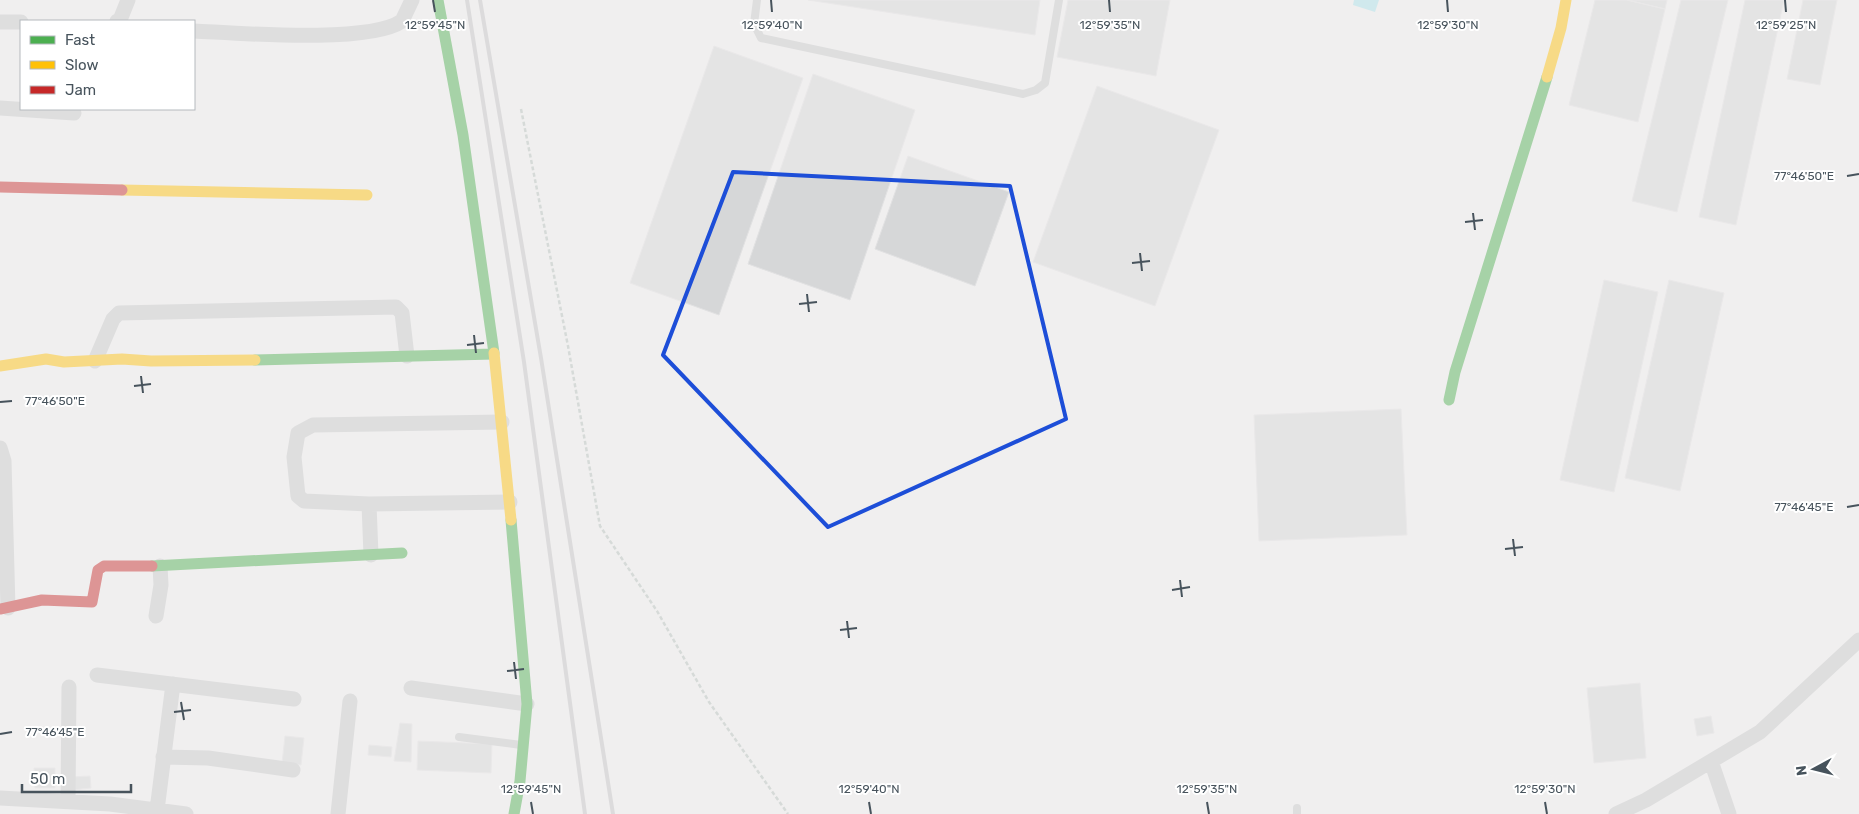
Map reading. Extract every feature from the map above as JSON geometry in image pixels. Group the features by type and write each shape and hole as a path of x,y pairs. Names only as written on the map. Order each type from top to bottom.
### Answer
{"street":[{"path":"120,20 128,0"},
{"path":"195,31 329,35 384,28 402,21 412,0"},
{"path":"438,0 463,135 494,354 510,502 527,704 524,746 514,814"},
{"path":"1449,400 1455,372 1562,28 1566,0"},
{"path":"0,22 20,22"},
{"path":"0,108 20,109"},
{"path":"30,110 74,113"},
{"path":"0,187 367,195"},
{"path":"95,361 112,319 119,313 396,307 402,313 407,356"},
{"path":"0,366 46,359 64,362 494,354"},
{"path":"502,422 330,423 313,425 298,433 294,457 298,496 304,501 369,504 510,502"},
{"path":"0,448 4,461 4,608 42,600 92,602 100,568 402,553"},
{"path":"369,504 371,555"},
{"path":"156,616 161,585 160,566"},
{"path":"1616,814 1646,800 1760,732 1859,640"},
{"path":"97,675 294,699"},
{"path":"156,810 173,684"},
{"path":"68,802 69,687"},
{"path":"411,688 527,704"},
{"path":"338,814 350,701"},
{"path":"163,757 208,758 293,770"},
{"path":"1711,761 1729,814"},
{"path":"0,798 110,804 186,814"}],"lane":[{"path":"757,0 754,24 761,38 1023,94 1036,90 1045,83 1059,0"},
{"path":"459,737 524,746"}],"path":[{"path":"521,109 568,346 600,526 658,610 709,702 788,814"}],"highlighted area":[{"path":"733,172 1010,186 1066,419 828,527 663,355"}],"water":[{"path":"1354,0 1379,0 1375,12 1353,5"}],"building":[{"path":"808,0 1040,0 1035,35"},
{"path":"1068,0 1170,0 1156,76 1057,57"},
{"path":"1595,0 1627,0 1665,9 1638,122 1569,105"},
{"path":"1627,0 1667,0 1665,9"},
{"path":"1681,0 1728,0 1677,212 1632,201"},
{"path":"1745,0 1784,0 1736,225 1699,217"},
{"path":"1803,0 1837,0 1820,85 1787,79"},
{"path":"714,46 803,78 719,315 630,283"},
{"path":"813,74 915,110 850,300 748,264"},
{"path":"1097,86 1219,130 1155,306 1033,262"},
{"path":"908,156 1009,192 975,286 875,249"},
{"path":"1604,280 1658,292 1614,492 1560,480"},
{"path":"1669,280 1724,293 1680,491 1625,478"},
{"path":"1401,409 1407,535 1259,541 1254,415"},
{"path":"1640,683 1646,758 1594,763 1587,688"},
{"path":"1711,716 1714,733 1697,736 1694,719"},
{"path":"400,723 412,724 411,762 394,761"},
{"path":"285,736 304,738 301,765 282,763"},
{"path":"418,741 492,744 491,773 417,770"},
{"path":"369,745 392,747 391,757 368,755"},
{"path":"34,768 55,768 55,788 35,788"},
{"path":"90,776 91,788 72,790 71,777"}],"railway":[{"path":"467,0 524,362 585,814"},
{"path":"480,0 541,358 613,814"}],"traffic: fast":[{"path":"438,0 463,135 494,353"},
{"path":"1449,400 1455,372 1547,77"},
{"path":"255,360 494,354"},
{"path":"511,520 527,704 520,781 514,814"},
{"path":"152,566 402,553"}],"traffic: slow":[{"path":"1547,77 1561,28 1566,0"},
{"path":"122,190 367,195"},
{"path":"494,353 511,520"},
{"path":"0,366 46,359 64,362 122,359 151,361 255,360"}],"traffic: jam":[{"path":"0,187 122,190"},
{"path":"0,609 42,600 92,602 98,570 104,566 152,566"}]}
